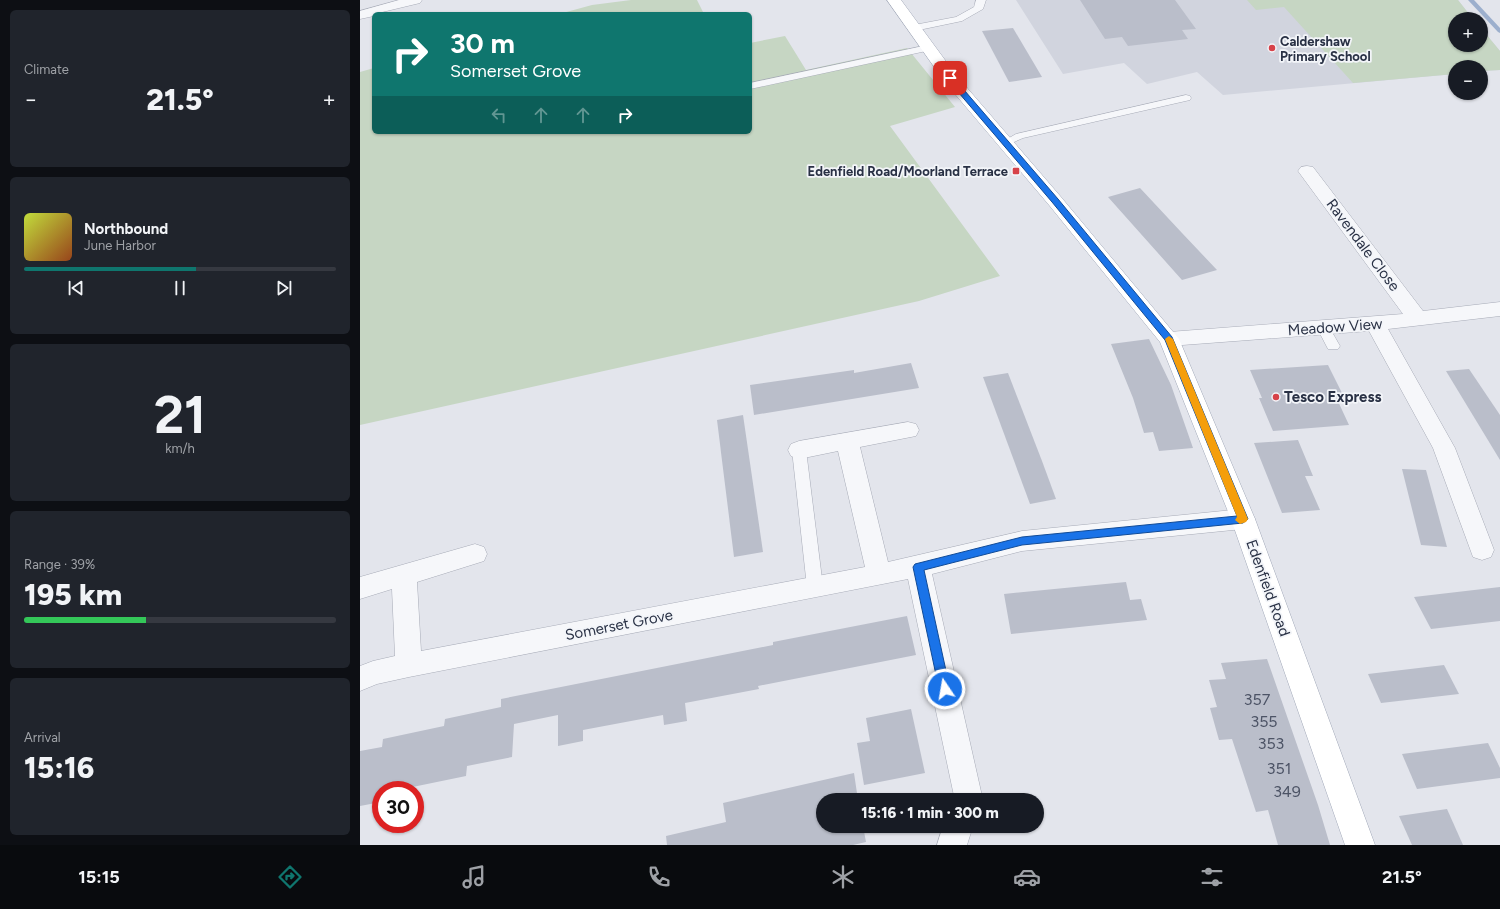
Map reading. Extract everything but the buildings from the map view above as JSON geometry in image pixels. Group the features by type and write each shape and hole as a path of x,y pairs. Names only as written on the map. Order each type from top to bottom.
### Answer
{"main road":[{"name":"Edenfield Road","path":"894,0 950,78 1169,339 1243,519 1360,845"}],"street":[{"path":"360,15 415,0"},
{"name":"Ravendale Close","path":"1307,171 1418,319"},
{"name":"Meadow View","path":"1169,339 1375,324 1500,309"},
{"path":"1375,324 1444,448 1482,550"},
{"path":"799,450 908,430"},
{"path":"847,441 879,575"},
{"name":"Somerset Grove","path":"360,679 374,673 409,665 918,567 1022,541 1243,519"},
{"path":"360,588 475,554"},
{"path":"918,567 967,793"},
{"path":"404,575 409,665"},
{"path":"952,845 956,833"}],"lane":[{"path":"914,28 959,20 978,10 981,0"},
{"path":"752,86 928,48"},
{"path":"1005,143 1020,136 1186,98"},
{"path":"1324,328 1333,346"},
{"path":"799,450 815,587"}],"shaded area":[{"name":"Caldershaw Primary School","path":"1016,0 1458,0 1467,12 1448,12 1448,52 1488,52 1488,36 1500,51 1500,70 1488,71 1488,60 1448,60 1448,75 1223,95 1197,72 1147,84 1124,63 1063,74"}],"green space":[{"path":"631,0 697,0 703,12 566,12 592,5"},
{"path":"1247,0 1458,0 1467,12 1448,12 1448,52 1488,52 1488,36 1500,51 1500,70 1488,71 1488,60 1448,60 1448,75 1353,83 1284,7 1256,10"},
{"path":"785,36 806,70 907,48 955,107 890,126 1000,276 919,301 360,425 360,72 372,69 372,134 752,134 752,43"}],"waterway":[{"path":"1471,0 1500,31"}],"slow traffic":[{"path":"1169,339 1243,519 1240,520"}],"place":[{"name":"Caldershaw Primary School","path":"1272,48"},
{"name":"Edenfield Road/Moorland Terrace","path":"1016,171"},
{"name":"Tesco Express","path":"1276,397"}],"route":[{"path":"945,689 918,567 1022,541 1243,519 1169,339 1055,201 950,78"}]}
